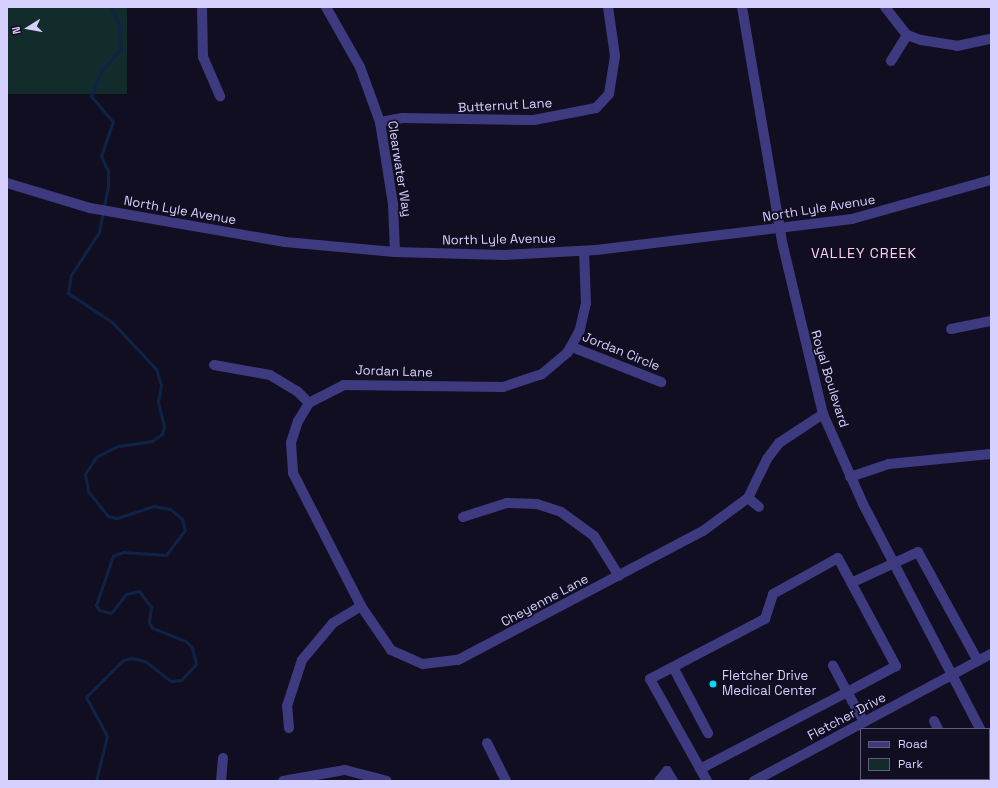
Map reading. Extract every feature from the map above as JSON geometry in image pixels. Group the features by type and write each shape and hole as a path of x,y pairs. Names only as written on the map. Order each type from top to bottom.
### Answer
{"street":[{"path":"202,7 203,57 220,96"},
{"name":"Clearwater Way","path":"326,7 360,67 380,122 393,204 395,252"},
{"name":"Butternut Lane","path":"380,122 402,118 534,120 596,108 609,94 615,56 608,7"},
{"name":"Royal Boulevard","path":"742,7 780,230 803,343 823,414 850,477 979,728"},
{"path":"885,7 907,34 957,46 991,39"},
{"path":"891,61 907,34"},
{"name":"North Lyle Avenue","path":"7,183 90,208 285,242 395,252 504,255 584,250 780,230 890,211 991,180"},
{"name":"Jordan Lane","path":"309,403 325,392 352,383 488,387 517,384 542,374 572,347 584,315 584,250"},
{"path":"952,329 991,321"},
{"name":"Jordan Circle","path":"572,347 661,382"},
{"path":"214,366 242,367 270,375 297,391 309,403 291,443 293,473 361,606 333,623 302,660 288,700 289,728"},
{"name":"Cheyenne Lane","path":"361,606 385,644 398,654 423,664 446,663 472,654 703,531 748,498 767,459 779,443 823,414"},
{"path":"850,477 889,464 991,454"},
{"path":"748,498 759,507"},
{"path":"463,517 507,503 537,504 561,512 594,536 619,576"},
{"path":"851,583 914,551 922,556 978,661"},
{"path":"700,769 896,666 838,558 773,594 765,618 650,679 700,769 707,781"},
{"name":"Fletcher Drive","path":"754,781 991,654"},
{"path":"833,666 864,722"},
{"path":"674,667 708,733"},
{"path":"487,743 506,781"},
{"path":"222,781 223,758"},
{"path":"283,781 345,770 387,781"},
{"path":"659,781 667,771 673,781"}],"green space":[{"path":"7,7 127,7 127,94 7,94"}],"waterway":[{"path":"96,781 107,736 86,697 123,660 132,658 145,661 171,681 181,680 196,664 192,647 185,641 152,628 149,622 151,607 139,591 126,594 111,613 99,610 96,605 113,556 123,552 166,555 185,530 182,519 170,509 154,506 116,518 108,516 88,491 85,474 96,457 118,446 152,441 162,434 164,426 158,402 161,385 156,369 112,322 68,293 71,275 99,232 108,186 108,171 101,156 113,122 91,96 101,71 121,49 118,22 111,7"}],"place":[{"name":"Fletcher Drive Medical Center","path":"713,684"}],"district":[{"name":"VALLEY CREEK","path":"864,253"}]}
